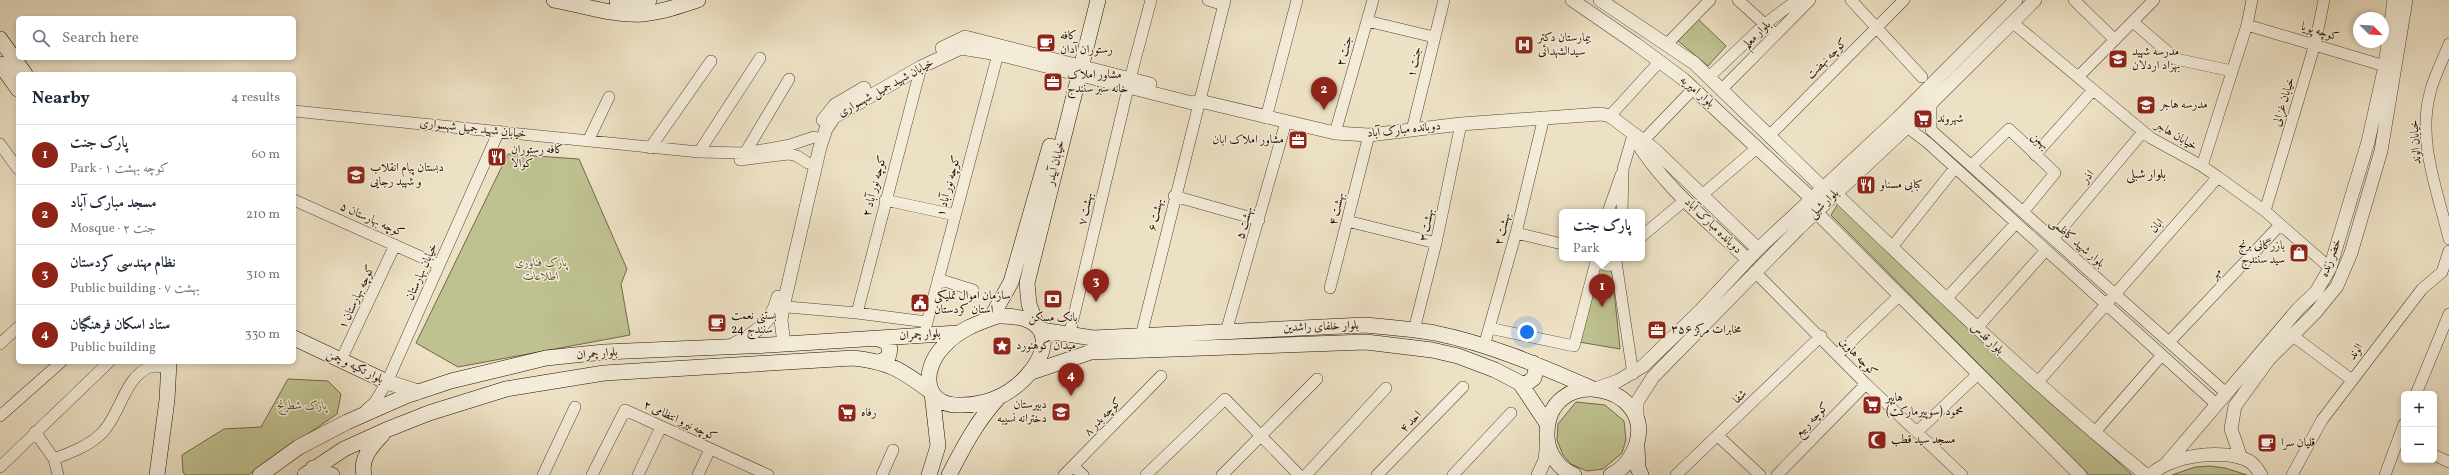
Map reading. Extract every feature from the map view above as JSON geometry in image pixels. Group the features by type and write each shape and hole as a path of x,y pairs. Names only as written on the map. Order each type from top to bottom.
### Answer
{"main road":[{"path":"554,0 616,11 643,14 678,7 698,0"},
{"path":"610,0 634,3 649,0"},
{"name":"خیابان آبیدر","path":"1039,328 1029,304 1027,283 1076,69 1090,0"},
{"name":"خیابان آبیدر","path":"991,318 1011,282 1098,0"},
{"path":"0,39 25,72"},
{"path":"0,64 5,76 16,87"},
{"path":"929,475 938,446 928,377 932,362 942,347 958,333 977,322 991,318 1016,316 1031,320 1039,328 1044,343 1040,358 1029,373 1001,396 982,416 969,436 949,475"},
{"name":"بلوار خلفای راشدین","path":"1029,373 1092,345 1141,336 1365,325 1414,330 1484,346 1533,363 1595,388 1611,392 1623,400 1632,410 1637,423"},
{"name":"بلوار خلفای راشدین","path":"1039,328 1069,336 1092,345 1366,342 1400,345 1458,356 1495,370 1520,384 1547,432 1550,452 1558,463 1574,475"},
{"name":"بلوار چمران","path":"260,475 299,447 358,417 418,392 452,381 546,358 604,352 878,339 958,333"},
{"name":"بلوار تکیه و چمن","path":"296,339 387,382 418,392"},
{"path":"878,339 887,342 890,349 888,358 880,362"},
{"name":"بلوار چمران","path":"311,473 344,449 386,430 464,402 506,389 551,380 604,373 853,358 892,365 931,392"},
{"path":"1520,384 1526,384 1534,378 1536,368 1533,363"},
{"path":"157,475 167,400 169,365"},
{"path":"1547,432 1558,403 1579,390 1595,388"},
{"path":"931,392 940,400 955,406 974,405 1001,396"},
{"path":"1637,423 1638,468 1641,475"},
{"path":"364,475 362,466 369,449 386,430"},
{"path":"1611,475 1626,464 1637,443"},
{"path":"311,473 332,475"}],"street":[{"name":"بهشت ۷","path":"1069,336 1129,83 1151,0"},
{"path":"1208,0 1225,2"},
{"path":"1266,118 1297,0"},
{"name":"جنت ۲","path":"1335,133 1373,0"},
{"name":"جنت ۱","path":"1412,130 1444,0"},
{"name":"بلوار امیریه","path":"1572,0 1636,44 1694,88 1811,198"},
{"name":"بلوار امیریه","path":"1600,0 1616,5 1709,77 1822,187"},
{"path":"1667,44 1710,0"},
{"path":"1738,0 1777,34"},
{"name":"بلوار معلم","path":"1709,77 1765,24 1797,0"},
{"name":"بلوار معلم","path":"1722,89 1810,0"},
{"path":"1851,0 1922,77"},
{"name":"کوچه نهضت","path":"1769,136 1904,0"},
{"name":"بلوار شبلی","path":"1595,388 1633,374 1701,310 1758,249 1822,187 1898,118 2016,0"},
{"name":"بلوار شبلی","path":"1637,423 1637,402 1653,377 1755,272 1816,212 1907,128 2035,0"},
{"path":"2074,0 2115,40"},
{"path":"2078,77 2154,0"},
{"path":"2202,166 2247,25 2252,0"},
{"name":"خیابان غزالی","path":"2265,211 2316,44 2324,0"},
{"name":"خضر زنده","path":"2166,464 2216,404 2316,292 2330,268 2368,142 2385,66 2394,0"},
{"name":"خضر زنده","path":"2241,458 2231,429 2235,406 2269,360 2293,336 2337,286 2351,253 2381,151 2406,0"},
{"name":"بهشت ۶","path":"1141,336 1174,196 1225,2"},
{"path":"1368,21 1434,37"},
{"name":"خیابان هاجر","path":"2012,22 2143,132 2151,138 2202,166 2265,211 2330,268"},
{"path":"2133,22 2176,59 2232,71"},
{"name":"کوچه پویا","path":"2247,25 2316,44 2385,66"},
{"path":"1636,44 1646,29"},
{"name":"خیابان شهید جمیل شهسواری","path":"784,344 780,306 808,163 814,137 820,125 835,105 965,37 1076,69"},
{"name":"خیابان الوند","path":"2449,44 2430,92 2426,122 2428,160 2449,240"},
{"name":"خیابان شهید جمیل شهسواری","path":"728,347 754,334 780,306 820,147 826,129 834,117 920,67 961,48 1076,69"},
{"name":"کوچه نور آباد ۱","path":"857,313 927,324 998,54"},
{"path":"699,152 760,58"},
{"path":"650,148 711,61"},
{"path":"1610,116 1660,62"},
{"name":"کوچه نور آباد ۲","path":"857,313 920,67"},
{"name":"دوبانده مبارک آباد","path":"1076,69 1129,83 1192,103 1200,101 1266,118 1335,133 1369,135 1461,124 1544,117 1601,114 1610,116 1638,138 1702,195 1758,249"},
{"path":"745,153 789,79"},
{"path":"1609,209 1623,169 1638,138 1694,88"},
{"path":"2035,155 2093,90"},
{"path":"588,141 609,97"},
{"name":"بلوار شهید کاظمی","path":"1931,104 1931,130 2170,341 2226,393"},
{"name":"خیابان شهید جمیل شهسواری","path":"296,111 699,152 745,153 790,145 814,137"},
{"name":"بهشت ۲","path":"1484,346 1516,233 1544,117"},
{"name":"بهشت ۵","path":"1226,332 1260,220 1286,122"},
{"name":"بهشت ۳","path":"1414,330 1436,243 1461,124"},
{"path":"1907,128 1955,168 2216,404"},
{"name":"بهمن","path":"1971,166 2009,129 2055,173 2023,212"},
{"name":"خیابان بهارستان","path":"358,417 375,402 387,382 499,131"},
{"name":"اذر","path":"2053,239 2143,132"},
{"name":"بهشت ۴","path":"1330,288 1369,135"},
{"name":"دوبانده مبارک آباد","path":"1638,138 1643,152 1685,200 1748,260"},
{"path":"0,144 16,166"},
{"path":"1702,195 1758,147"},
{"name":"خیابان شهید جمیل شهسواری","path":"699,152 738,160 789,154 797,156 808,163"},
{"path":"1892,247 1955,168"},
{"path":"1622,209 1623,169"},
{"name":"ابان","path":"2037,383 2218,177"},
{"name":"بلوار قدس","path":"1836,194 1976,329 2094,433 2146,475"},
{"path":"1174,196 1260,220"},
{"path":"885,200 955,215"},
{"path":"1645,233 1685,200"},
{"name":"کوچه بهارستان ۵","path":"296,201 439,265"},
{"path":"1816,212 2080,475"},
{"path":"1347,221 1436,243"},
{"path":"1946,299 2016,223"},
{"name":"مهر","path":"2170,341 2280,225"},
{"path":"1516,233 1559,243"},
{"name":"کوچه بهارستان ۱","path":"341,360 395,245"},
{"path":"1976,329 2046,250"},
{"name":"الوند","path":"2292,475 2322,420 2422,289 2442,272 2449,252"},
{"path":"1489,328 1574,346 1597,261"},
{"path":"1600,261 1607,266 1615,261"},
{"path":"1617,261 1633,374"},
{"name":"کوچه هاوین","path":"1755,272 1821,336 1866,384 1918,431 1962,475"},
{"path":"938,279 973,290"},
{"path":"1838,354 1900,295"},
{"path":"780,306 857,313"},
{"path":"2417,391 2449,314"},
{"path":"0,344 16,329"},
{"name":"شفا","path":"1676,475 1821,336"},
{"path":"2293,336 2352,380"},
{"path":"2094,433 2162,355"},
{"path":"0,416 14,406 59,364"},
{"path":"0,467 35,432 44,426 77,391 107,364"},
{"path":"54,460 78,449 102,433 116,415 126,392 138,374 151,366 169,365"},
{"path":"1918,431 1978,373"},
{"name":"کوچه بدر ۸","path":"1064,475 1161,376"},
{"path":"1222,475 1317,379"},
{"name":"کوچه ربیع","path":"1777,475 1866,384"},
{"name":"احد ۴","path":"1377,475 1463,386"},
{"path":"1306,475 1386,388"},
{"path":"1146,475 1225,399 1299,475"},
{"path":"544,475 576,407"},
{"name":"کوچه نیرو انتظامی ۲","path":"592,475 625,410 763,474"},
{"path":"1453,475 1511,413"},
{"path":"638,475 661,427"},
{"path":"35,432 54,460 58,475"},
{"path":"1538,475 1544,460 1547,432"},
{"path":"1718,436 1760,475"},
{"path":"2384,475 2401,439"},
{"path":"698,475 710,449"},
{"path":"882,475 893,450"},
{"path":"2151,475 2166,464 2207,455 2224,455 2241,458 2258,471 2267,475"},
{"path":"2437,456 2449,462"},
{"path":"1073,466 1083,475"}],"green space":[{"path":"1697,18 1726,46 1708,66 1677,40"},
{"name":"پارک فناوری اطلاعات","path":"508,154 579,159 627,269 621,284 630,335 458,367 416,343"},
{"path":"1839,202 2132,475 2089,475 1831,215"},
{"path":"1599,268 1612,271 1620,349 1579,342"},
{"name":"پارک شطرنج","path":"288,379 328,381 341,394 337,414 248,475 185,475 183,472 182,455 224,429 261,427"},
{"path":"1576,402 1605,405 1624,421 1626,440 1622,453 1603,469 1587,471 1571,464 1563,455 1557,440 1558,424"},
{"path":"2210,466 2225,468 2247,475 2172,475 2195,467"}],"place":[{"name":"کافه رستوران آدان","path":"1046,43"},
{"name":"بیمارستان دکتر سیدالشهدائی","path":"1524,45"},
{"name":"مدرسه شهید بهزاد اردلان","path":"2118,59"},
{"name":"مشاور املاک خانه سبز سنندج","path":"1053,82"},
{"name":"مدرسه هاجر","path":"2146,105"},
{"name":"مسجد مبارک آباد","path":"1324,110"},
{"name":"شهروند","path":"1923,119"},
{"name":"مشاور املاک ابان","path":"1298,140"},
{"name":"کافه رستوران کوالا","path":"497,157"},
{"name":"دبستان پبام انقلاب و شهید رجایی","path":"356,175"},
{"name":"کبابی مسناو","path":"1866,185"},
{"name":"بازرگانی برنج سید سنندج","path":"2299,253"},
{"name":"بانک مسکن","path":"1053,299"},
{"name":"نظام مهندسی کردستان","path":"1096,302"},
{"name":"سازمان اموال تملیکی استان کردستان","path":"920,303"},
{"name":"پارک جنت","path":"1602,307"},
{"name":"بستنی نعمت سنندج 24","path":"717,323"},
{"name":"مخابرات مرکز ۳۵۶","path":"1657,330"},
{"name":"میدان کوهنورد","path":"1002,346"},
{"name":"ستاد اسکان فرهنگیان","path":"1071,396"},
{"name":"هایپر (سوپیرمارکت) محمود","path":"1872,405"},
{"name":"دبیرستان دخترانه نسیبه","path":"1061,412"},
{"name":"رفاه","path":"847,413"},
{"name":"مسجد سید قطب","path":"1877,440"},
{"name":"قلیان سرا","path":"2267,443"}],"district":[{"name":"بلوار شبلی","path":"2146,175"}]}
